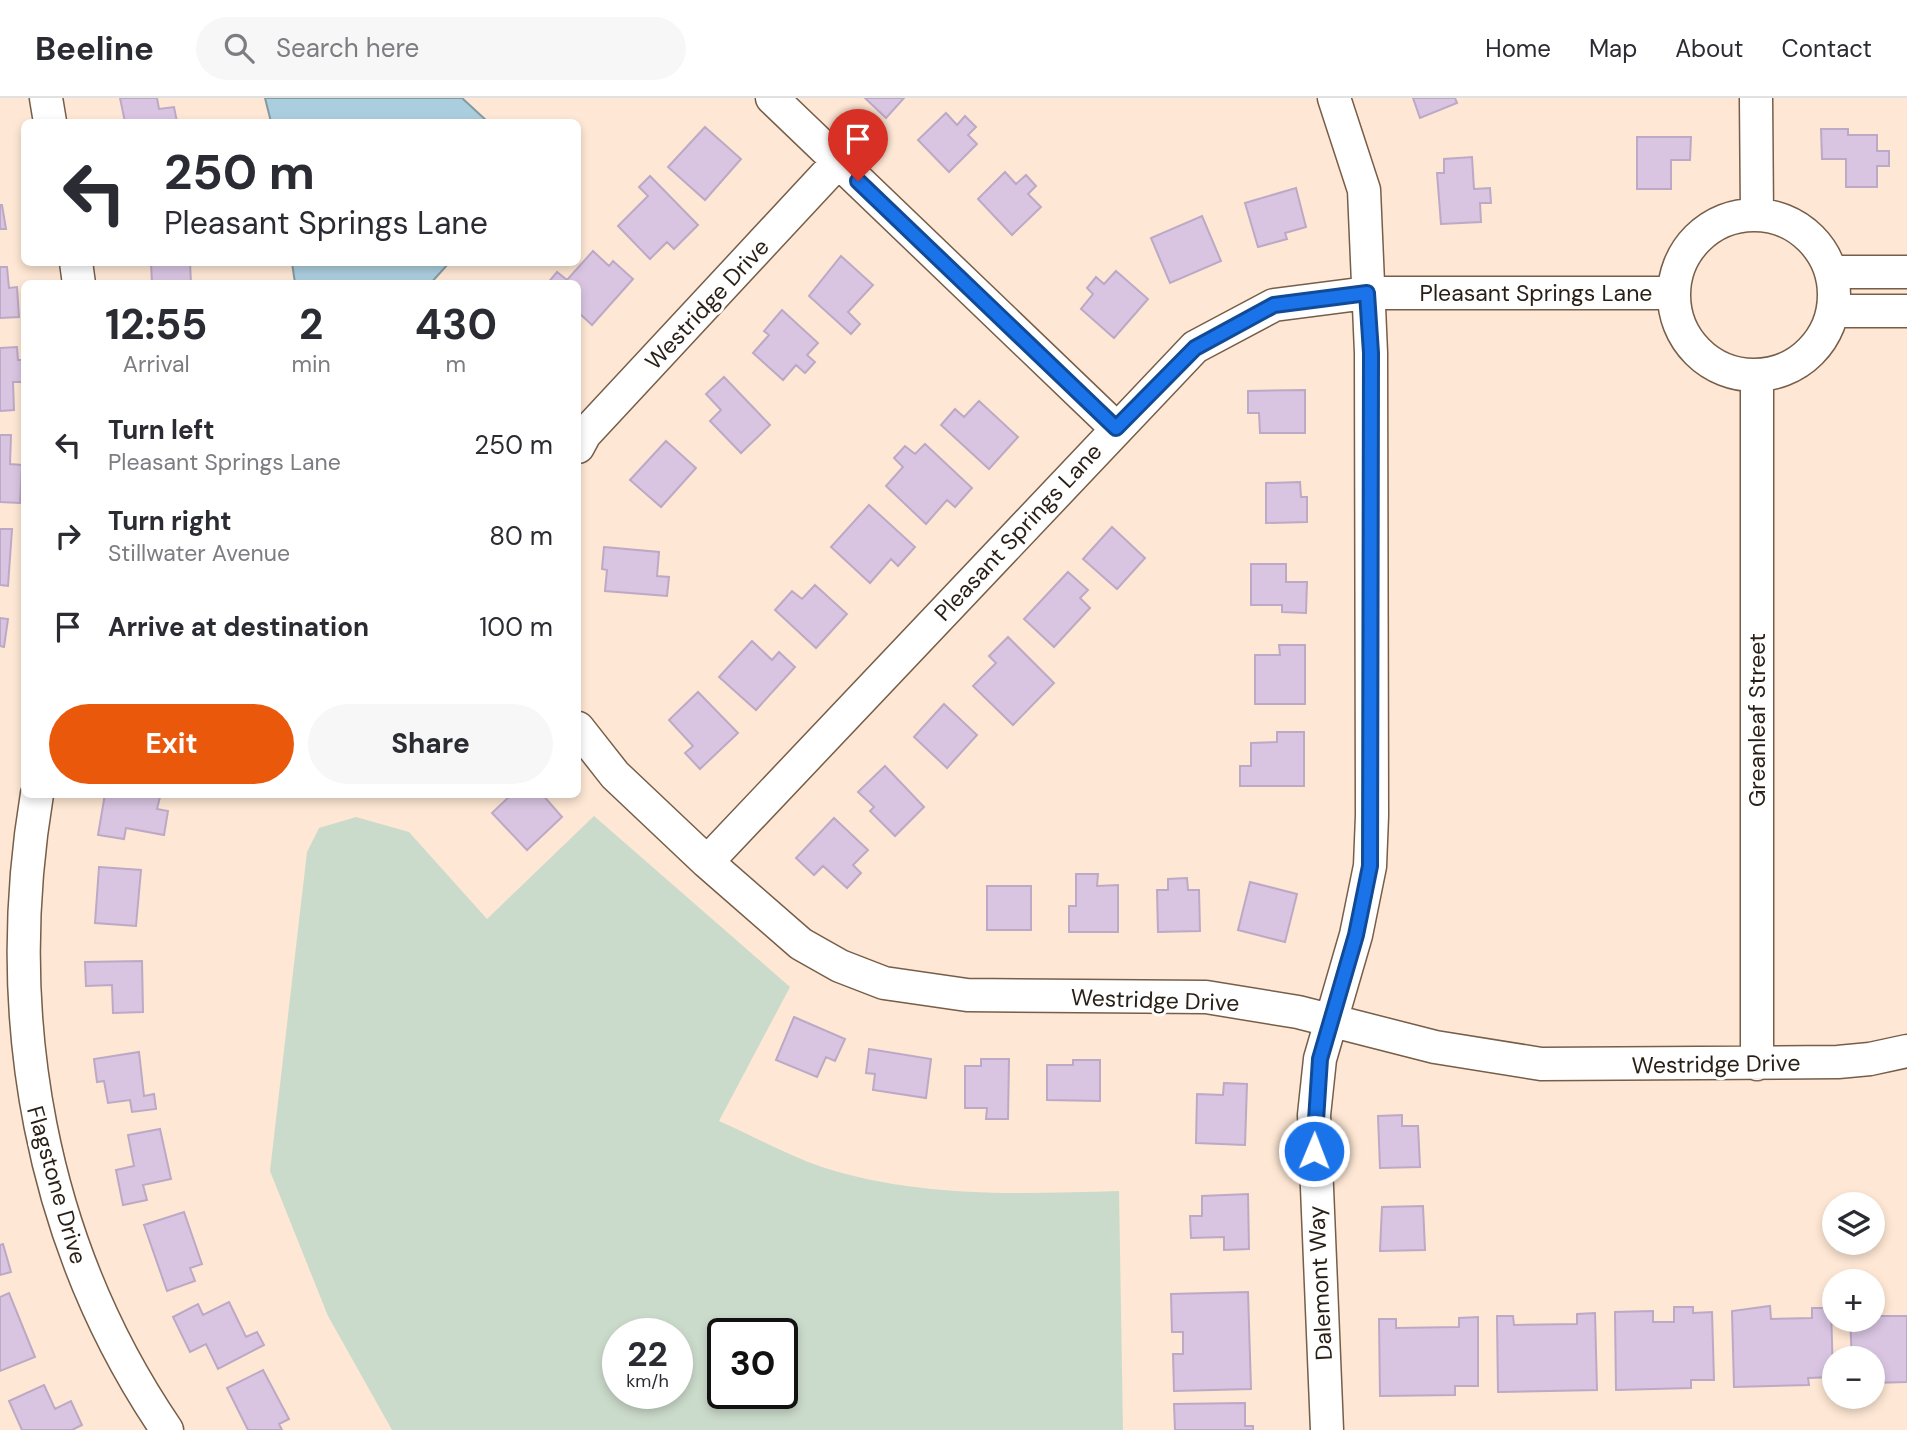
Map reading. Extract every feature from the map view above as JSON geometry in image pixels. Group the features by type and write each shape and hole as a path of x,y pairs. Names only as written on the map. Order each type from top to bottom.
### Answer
{"street":[{"path":"46,98 50,119"},
{"path":"772,98 1116,428"},
{"name":"Dalemont Way","path":"1327,1430 1314,1151 1320,1059 1356,935 1370,866 1371,353 1364,190 1334,98"},
{"path":"1756,98 1757,215"},
{"name":"Westridge Drive","path":"581,441 838,162"},
{"name":"Pleasant Springs Lane","path":"1757,215 1782,219 1803,231 1820,249 1831,272 1833,310 1824,336 1807,356 1784,370 1757,376 1732,373 1708,361 1689,343 1678,319 1674,293 1679,268 1691,246 1709,229 1732,218 1757,215"},
{"path":"1831,272 1907,271"},
{"name":"Pleasant Springs Lane","path":"708,862 1116,428 1195,348 1274,305 1367,293 1674,293"},
{"path":"1833,310 1907,311"},
{"name":"Greanleaf Street","path":"1757,376 1757,1064"},
{"name":"Westridge Drive","path":"581,733 615,775 801,944 840,966 884,983 967,995 1206,997 1266,1006 1435,1048 1541,1064 1757,1064 1870,1059 1907,1051"},
{"name":"Flagstone Drive","path":"36,798 24,878 19,982 30,1093 62,1222 89,1291 134,1382 167,1430"}],"green space":[{"path":"594,816 790,987 719,1121 822,1167 895,1184 969,1192 1119,1191 1123,1430 392,1430 328,1316 270,1171 307,852 319,828 356,817 409,832 487,919"}],"water":[{"path":"265,98 462,98 485,119 270,119"},
{"path":"293,266 446,266 434,280 295,280"}],"building":[{"path":"120,98 157,98 159,109 174,107 176,119 124,119"},
{"path":"865,98 904,98 886,118"},
{"path":"1413,98 1455,98 1457,103 1420,118"},
{"path":"946,113 957,125 965,116 976,127 968,135 977,144 949,172 918,140"},
{"path":"705,127 741,159 705,200 668,167"},
{"path":"1821,129 1848,129 1848,135 1877,135 1877,151 1889,151 1889,166 1877,166 1877,187 1846,187 1846,159 1822,159"},
{"path":"1637,137 1691,137 1690,160 1671,160 1671,189 1637,189"},
{"path":"1472,157 1474,189 1490,188 1491,203 1480,203 1481,222 1441,224 1437,173 1444,173 1444,159"},
{"path":"1005,172 1016,184 1026,175 1036,186 1028,194 1041,207 1012,235 978,199"},
{"path":"650,176 698,225 674,249 667,242 650,259 618,226 648,196 639,187"},
{"path":"1296,188 1306,227 1285,233 1287,239 1258,247 1245,203"},
{"path":"2,205 6,229 0,229"},
{"path":"1202,216 1221,261 1170,283 1151,238"},
{"path":"593,251 609,266 613,261 633,279 592,325 581,315 581,280 567,280"},
{"path":"841,256 873,285 848,312 860,324 851,334 809,296"},
{"path":"151,266 190,266 191,280 152,280"},
{"path":"0,267 7,267 9,288 17,287 19,317 0,318"},
{"path":"1116,271 1148,299 1114,338 1081,309 1093,294 1087,288 1096,277 1104,284"},
{"path":"557,272 567,280 550,280"},
{"path":"782,310 818,343 807,355 815,362 805,373 796,365 783,380 753,353 769,335 764,331"},
{"path":"17,347 18,360 21,360 21,382 13,382 14,410 0,411 0,348"},
{"path":"724,377 770,425 741,453 710,421 721,410 706,394"},
{"path":"1305,390 1305,433 1260,433 1259,413 1248,413 1248,391"},
{"path":"979,401 1018,437 989,469 941,425 955,409 964,417"},
{"path":"0,435 11,435 10,464 21,465 20,503 0,502"},
{"path":"666,441 696,468 661,507 630,480"},
{"path":"925,444 972,488 955,507 947,500 926,524 886,486 903,467 894,458 905,446 915,454"},
{"path":"1300,482 1301,497 1307,497 1307,522 1266,523 1266,483"},
{"path":"869,505 915,547 898,566 891,559 870,583 831,547"},
{"path":"1112,527 1145,558 1117,589 1083,559"},
{"path":"0,529 12,529 8,586 0,585"},
{"path":"604,547 659,552 657,576 669,577 667,596 605,591 607,570 602,569"},
{"path":"1251,564 1286,564 1286,582 1307,582 1306,613 1282,612 1282,605 1251,605"},
{"path":"1068,572 1088,590 1080,598 1090,608 1054,647 1024,619"},
{"path":"815,585 847,614 816,648 775,610 792,591 802,599"},
{"path":"0,618 8,619 4,647 0,646"},
{"path":"1008,637 1054,683 1013,725 973,686 996,663 989,656"},
{"path":"752,641 772,660 779,652 795,667 756,710 719,677"},
{"path":"1279,645 1305,645 1305,704 1255,704 1255,655 1280,655"},
{"path":"698,692 738,733 700,769 685,753 693,746 669,720"},
{"path":"944,704 977,735 947,768 914,737"},
{"path":"1277,732 1304,732 1304,786 1240,786 1240,766 1251,766 1251,743 1277,742"},
{"path":"885,766 924,807 895,836 870,811 874,807 858,792"},
{"path":"104,798 160,798 157,809 168,811 164,835 126,828 124,839 98,835"},
{"path":"508,798 545,798 562,817 527,850 492,813"},
{"path":"834,818 868,850 853,865 861,873 847,888 823,866 814,875 796,858"},
{"path":"99,867 141,870 136,926 95,923"},
{"path":"1076,874 1098,874 1097,886 1118,885 1118,932 1069,932 1069,906 1076,906"},
{"path":"1187,878 1188,890 1199,890 1200,931 1158,932 1157,890 1168,890 1168,879"},
{"path":"1250,882 1297,894 1285,942 1238,930"},
{"path":"987,886 1031,886 1031,930 987,930"},
{"path":"142,961 143,1012 113,1013 112,985 86,986 85,962"},
{"path":"794,1017 845,1039 835,1061 826,1057 817,1077 776,1060"},
{"path":"869,1049 931,1059 926,1098 873,1090 875,1074 866,1073"},
{"path":"139,1052 144,1096 154,1094 156,1109 132,1112 130,1100 108,1103 104,1081 97,1082 94,1059"},
{"path":"981,1059 1009,1059 1008,1119 986,1119 987,1108 965,1108 965,1066 981,1066"},
{"path":"1073,1060 1100,1060 1100,1101 1047,1100 1047,1065 1073,1065"},
{"path":"1224,1083 1247,1084 1245,1145 1196,1143 1197,1094 1223,1095"},
{"path":"1402,1115 1402,1126 1418,1126 1420,1167 1380,1168 1378,1116"},
{"path":"160,1129 171,1179 143,1185 147,1200 123,1205 116,1170 134,1166 128,1135"},
{"path":"1248,1194 1249,1249 1224,1250 1224,1237 1191,1238 1190,1216 1202,1216 1202,1196"},
{"path":"1423,1206 1425,1250 1380,1251 1382,1207"},
{"path":"184,1212 202,1264 190,1268 195,1281 167,1291 144,1225"},
{"path":"3,1244 11,1272 0,1275 0,1245"},
{"path":"1248,1292 1251,1389 1174,1391 1173,1354 1183,1354 1183,1332 1172,1332 1171,1294"},
{"path":"9,1293 35,1357 0,1371 0,1297"},
{"path":"229,1302 246,1337 257,1332 264,1345 218,1369 206,1344 190,1352 173,1317 198,1304 203,1315"},
{"path":"1770,1306 1771,1319 1812,1318 1812,1308 1822,1308 1822,1332 1832,1332 1832,1346 1822,1346 1822,1377 1808,1378 1809,1385 1734,1387 1732,1311"},
{"path":"1674,1307 1693,1307 1693,1313 1712,1312 1714,1380 1691,1380 1691,1388 1616,1390 1615,1312 1653,1311 1653,1322 1674,1322"},
{"path":"1595,1313 1597,1390 1498,1392 1497,1316 1513,1316 1514,1325 1577,1324 1577,1314"},
{"path":"1885,1316 1907,1316 1907,1382 1885,1383 1885,1346 1851,1346 1851,1332 1885,1332"},
{"path":"1478,1317 1478,1386 1455,1386 1455,1395 1380,1396 1379,1319 1396,1319 1396,1328 1459,1327 1459,1318"},
{"path":"263,1370 289,1419 279,1424 282,1430 248,1430 227,1388"},
{"path":"44,1385 55,1409 71,1401 82,1425 72,1430 22,1430 9,1401"},
{"path":"1245,1403 1245,1426 1253,1426 1253,1430 1175,1430 1174,1404"}],"route":[{"path":"858,181 1116,428 1195,348 1274,305 1367,293 1371,353 1370,866 1356,935 1320,1059 1314,1115 1314,1151"}]}
